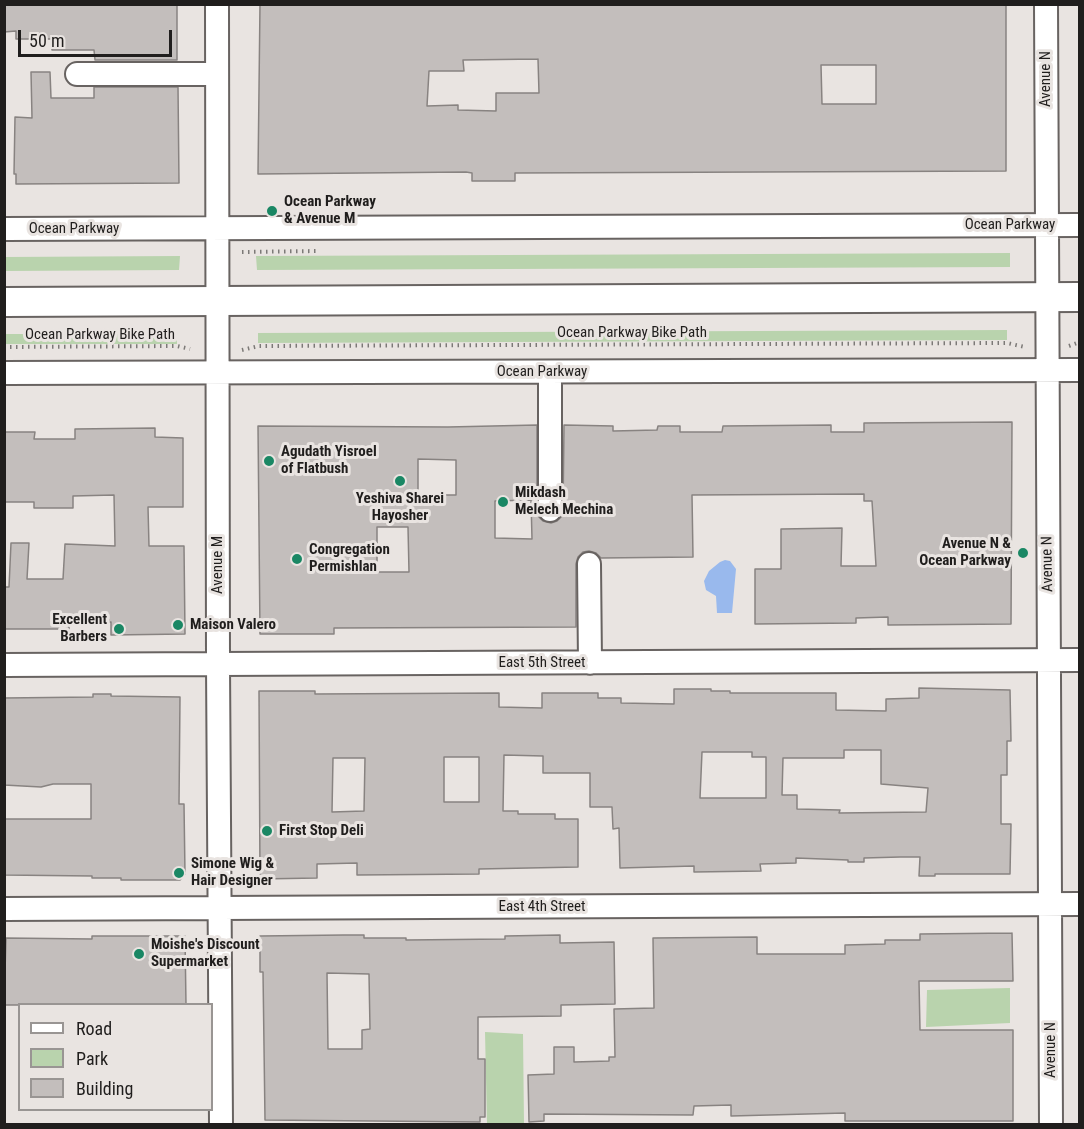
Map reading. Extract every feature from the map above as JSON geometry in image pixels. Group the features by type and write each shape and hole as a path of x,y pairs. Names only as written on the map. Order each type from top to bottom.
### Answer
{"main road":[{"path":"4,302 1080,297"}],"street":[{"name":"Avenue M","path":"217,4 221,1125"},
{"name":"Avenue N","path":"1046,4 1052,1125"},
{"path":"77,74 217,74"},
{"name":"Ocean Parkway","path":"4,229 1080,225"},
{"name":"Ocean Parkway","path":"4,373 1080,370"},
{"path":"549,510 550,372"},
{"path":"589,564 590,663"},
{"name":"East 5th Street","path":"4,665 1080,660"},
{"name":"East 4th Street","path":"4,909 1080,904"}],"path":[{"path":"1066,347 1080,342"},
{"name":"Ocean Parkway Bike Path","path":"240,351 259,346 1007,343 1024,347"},
{"name":"Ocean Parkway Bike Path","path":"4,347 177,346 196,351"}],"green space":[{"path":"1010,253 1010,267 257,270 256,256"},
{"path":"180,256 179,270 5,271 5,257"},
{"path":"1007,330 1007,340 258,343 258,333"},
{"path":"5,334 177,334 177,344 5,344"},
{"path":"1010,988 1010,1023 926,1027 927,990"},
{"path":"485,1032 523,1034 524,1124 487,1124"}],"water":[{"path":"725,560 730,561 736,569 732,613 717,613 716,596 706,590 704,581 709,571"}],"building":[{"path":"4,4 177,4 177,60 95,60 94,50 52,50 52,39 16,39 16,31 4,32"},
{"path":"260,4 1006,4 1006,171 515,173 515,181 472,181 472,173 466,172 258,174","holes":["538,59 539,93 496,93 496,111 458,110 458,105 427,106 429,71 464,71 463,60","821,65 876,65 876,104 822,104"]},
{"path":"31,72 50,72 51,98 94,98 94,87 178,87 179,183 16,184 16,174 14,174 15,117 32,118"},
{"path":"1012,422 1011,624 888,625 888,617 856,618 856,623 755,624 755,569 781,569 781,529 842,528 841,566 876,566 872,501 864,501 864,494 692,495 693,557 601,558 589,551 583,552 578,557 576,627 334,628 334,634 260,634 258,426 537,425 537,511 543,521 551,523 562,516 563,511 564,425 613,426 613,431 657,430 658,426 680,426 680,432 722,432 723,426 831,425 831,432 864,432 864,423","holes":["418,459 456,460 456,495 418,495","531,500 532,539 495,538 495,501","377,527 408,527 409,572 377,572"]},
{"path":"155,428 155,437 183,438 183,507 148,507 149,546 184,546 185,634 111,635 111,622 69,623 69,629 4,629 4,587 9,587 11,543 29,543 27,579 63,579 65,544 115,546 114,495 73,496 73,508 34,508 34,502 4,502 4,432 35,432 34,439 75,439 75,429"},
{"path":"919,688 1010,690 1011,741 1007,741 1007,775 1001,775 1001,824 1011,824 1010,874 919,876 920,857 864,858 864,862 796,858 796,863 760,864 761,871 694,872 694,866 620,868 619,828 613,829 612,807 590,807 590,773 543,773 543,756 504,755 503,811 518,811 518,814 555,814 555,819 578,819 578,867 479,869 479,874 357,875 357,863 317,864 317,878 260,879 259,691 315,691 315,694 499,693 499,707 542,708 542,693 598,693 598,698 621,698 621,703 674,704 674,689 711,689 711,691 730,691 730,693 836,693 836,710 886,711 886,699 919,698","holes":["844,750 881,750 881,784 928,788 926,812 839,813 840,810 797,809 797,795 782,795 783,758 844,758","702,752 752,752 752,757 766,757 766,798 700,798","444,757 479,757 479,802 444,802","333,758 365,758 364,811 332,812"]},
{"path":"93,694 180,697 179,804 184,804 185,874 180,880 4,875 4,819 91,819 91,784 53,784 41,787 4,785 4,698 93,697"},
{"path":"1012,933 1013,981 919,981 920,1030 1013,1030 1013,1121 845,1121 845,1113 731,1116 731,1105 694,1106 693,1115 544,1114 544,1121 529,1122 528,1075 554,1074 554,1047 574,1047 574,1062 609,1061 609,1057 615,1057 614,1009 654,1008 653,938 757,937 757,954 845,954 845,945 885,944 885,940 920,940 920,934"},
{"path":"364,935 364,938 406,938 406,940 505,939 505,936 560,935 560,943 614,942 615,1004 561,1005 561,1016 478,1017 478,1059 485,1059 485,1117 480,1117 480,1122 265,1120 263,972 260,972 260,936","holes":["327,973 369,974 370,1029 362,1030 362,1049 328,1049"]},
{"path":"92,936 185,936 186,1003 18,1003 18,1005 4,1005 6,938 92,939"}],"place":[{"name":"Ocean Parkway & Avenue M","path":"272,211"},
{"name":"Agudath Yisroel of Flatbush","path":"269,461"},
{"name":"Yeshiva Sharei Hayosher","path":"400,481"},
{"name":"Mikdash Melech Mechina","path":"503,502"},
{"name":"Avenue N & Ocean Parkway","path":"1023,553"},
{"name":"Congregation Permishlan","path":"297,559"},
{"name":"Maison Valero","path":"178,625"},
{"name":"Excellent Barbers","path":"119,629"},
{"name":"First Stop Deli","path":"267,831"},
{"name":"Simone Wig & Hair Designer","path":"179,873"},
{"name":"Moishe's Discount Supermarket","path":"139,954"}]}
